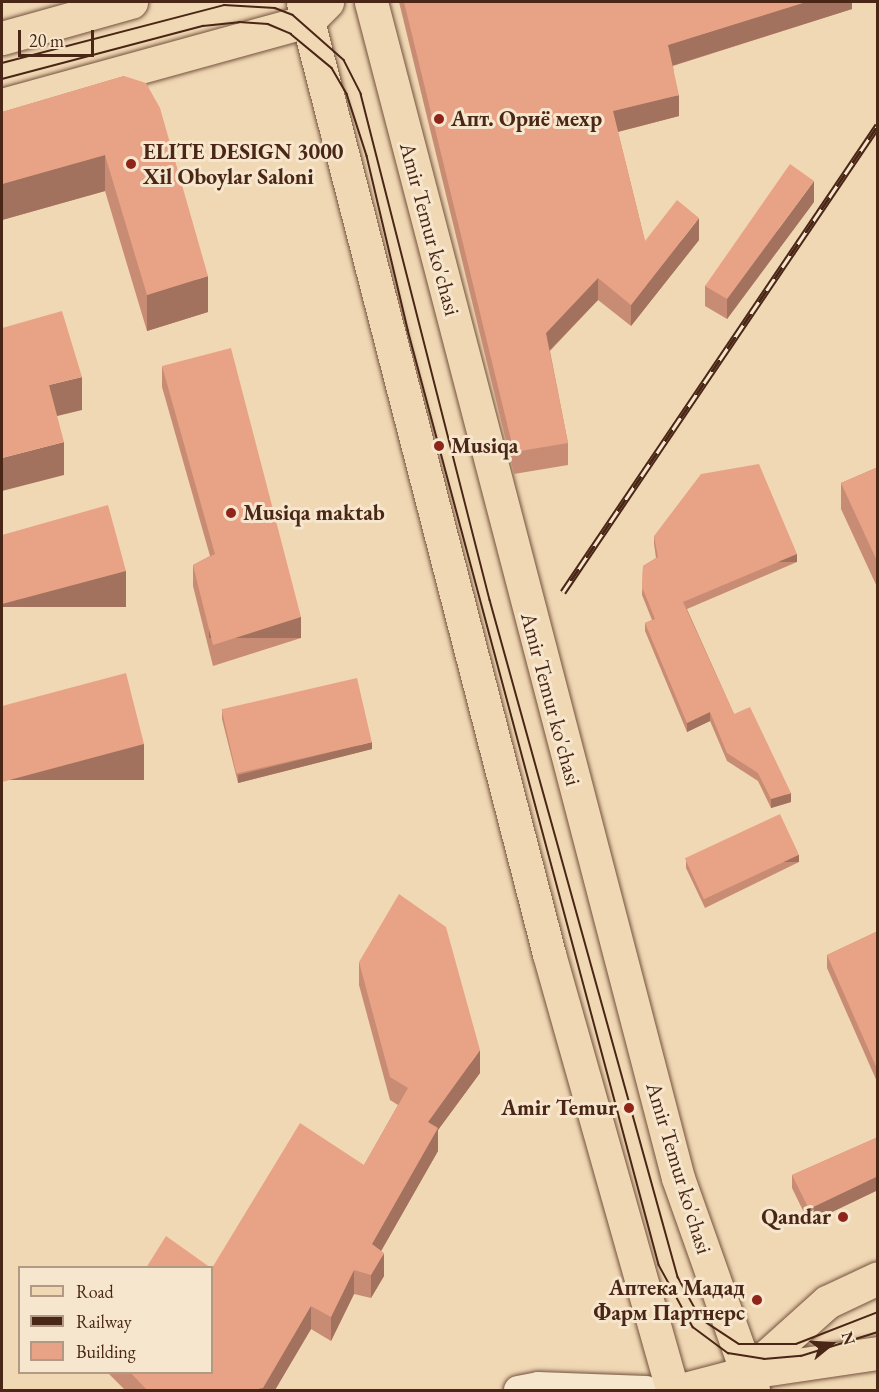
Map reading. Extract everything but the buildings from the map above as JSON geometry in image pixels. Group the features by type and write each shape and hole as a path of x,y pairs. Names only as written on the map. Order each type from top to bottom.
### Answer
{"main road":[{"name":"Amir Temur ko'chasi","path":"370,2 678,1178 751,1381"},
{"path":"2,38 113,4"},
{"path":"2,105 313,8 549,954 672,1390"},
{"path":"751,1381 827,1302 878,1278"},
{"path":"681,1390 751,1381 878,1353"}],"street":[{"path":"518,1390 538,1386 646,1390"}],"tram line":[{"path":"2,63 224,5 275,8 293,15 344,60 361,94 490,600 678,1277 701,1319 739,1344 796,1344 878,1312"},
{"path":"2,79 203,26 239,22 268,24 291,34 332,68 347,94 367,156 408,330 659,1265 693,1327 728,1353 764,1359 801,1356 878,1332"}],"railway":[{"path":"563,592 878,125"}],"place":[{"name":"Апт. Ориё мехр","path":"439,119"},
{"name":"ELITE DESIGN 3000 Xil Oboylar Saloni","path":"131,164"},
{"name":"Musiqa","path":"439,446"},
{"name":"Musiqa maktab","path":"231,513"},
{"name":"Amir Temur","path":"629,1108"},
{"name":"Qandar","path":"843,1217"},
{"name":"Аптека Мадад Фарм Партнерс","path":"757,1300"}]}
